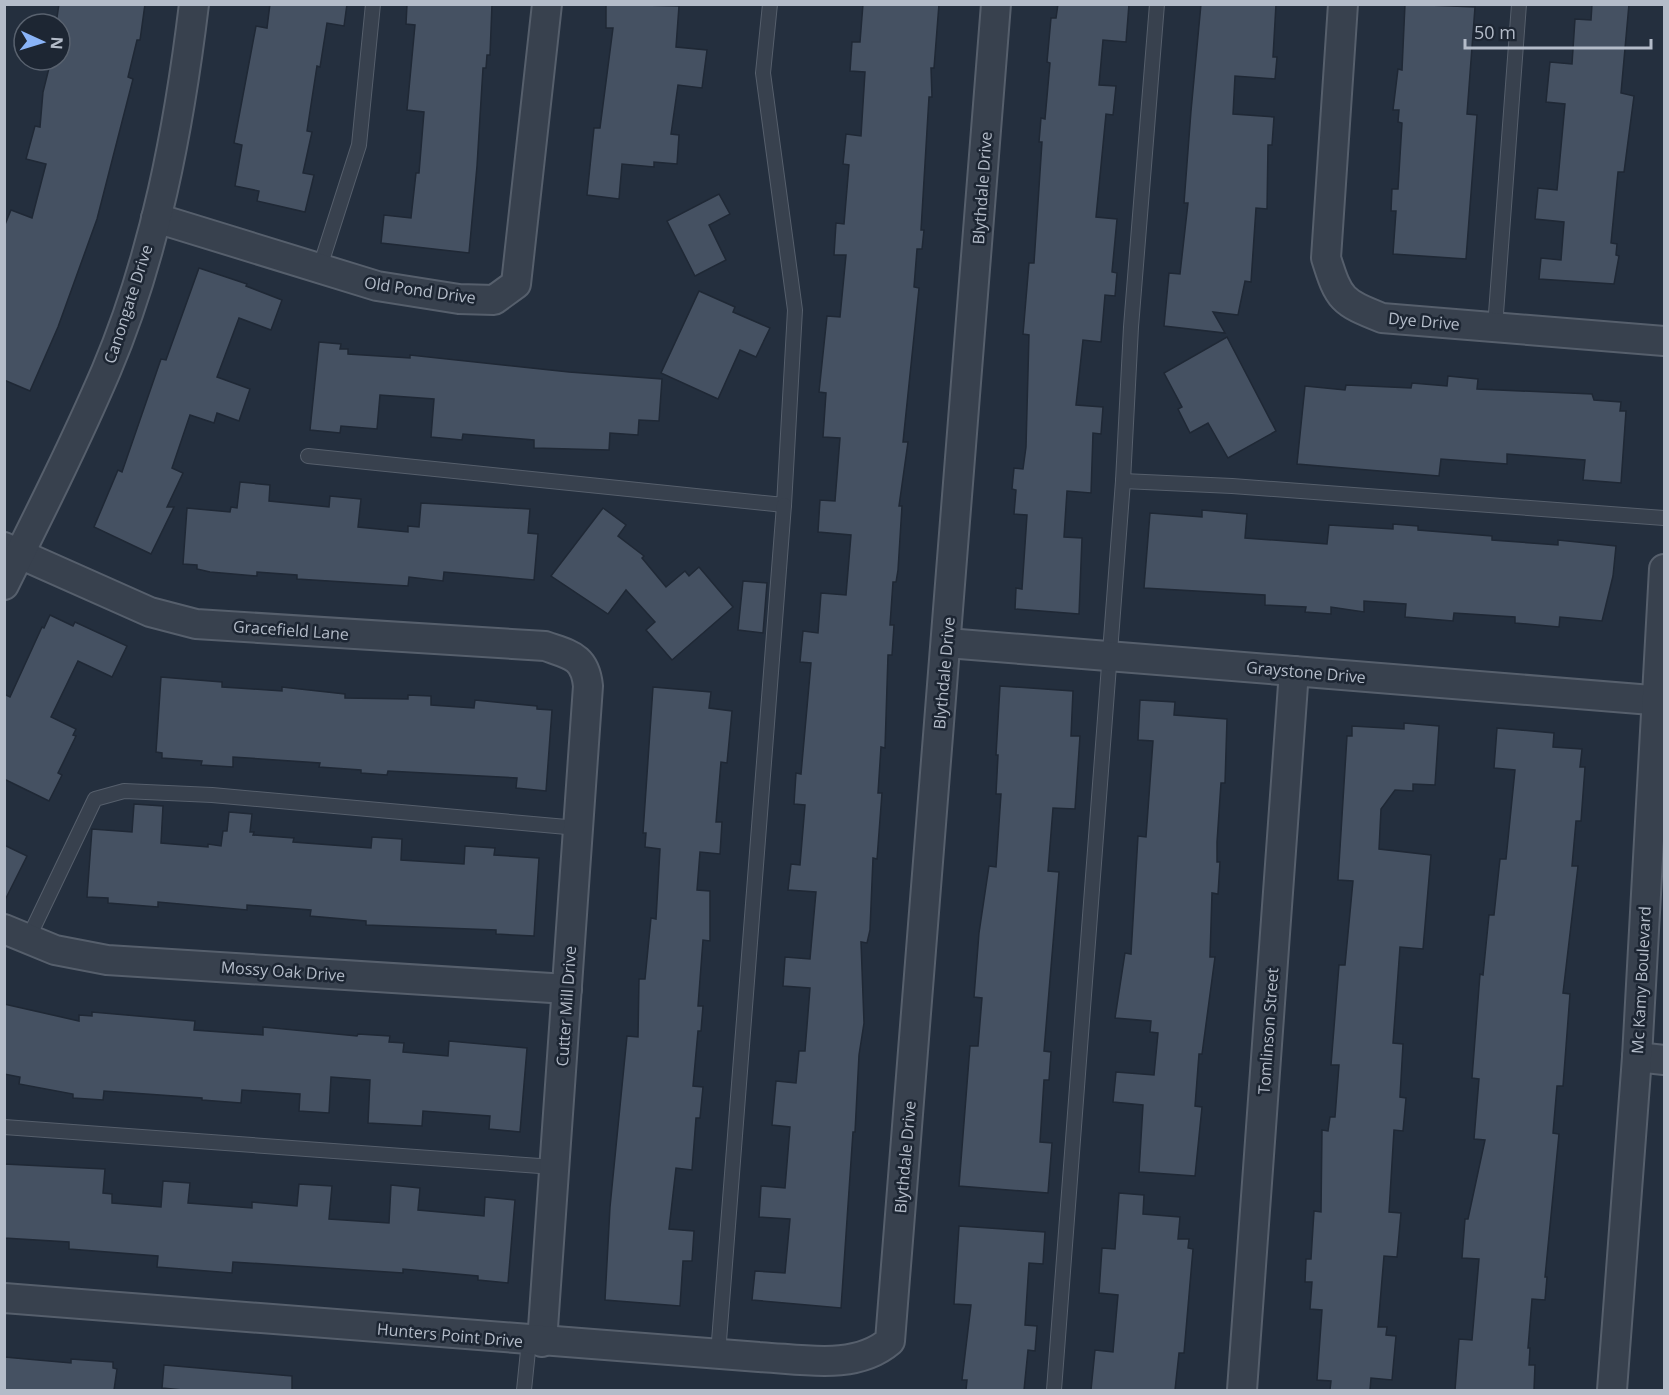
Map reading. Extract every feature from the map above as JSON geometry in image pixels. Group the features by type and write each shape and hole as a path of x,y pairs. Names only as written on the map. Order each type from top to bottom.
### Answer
{"street":[{"name":"Canongate Drive","path":"4,585 12,550 106,370 132,298 156,218 178,108 194,4"},
{"name":"Old Pond Drive","path":"156,218 377,286 459,299 494,300 516,284 548,4"},
{"name":"Blythdale Drive","path":"890,1341 996,4"},
{"name":"Dye Drive","path":"1343,4 1326,258 1334,283 1349,305 1382,318 1665,341"},
{"name":"Gracefield Lane","path":"12,550 150,612 195,624 544,646 573,656 586,669"},
{"name":"Mc Kamy Boulevard","path":"1612,1390 1636,1057 1655,869 1665,568"},
{"name":"Graystone Drive","path":"947,643 1660,701"},
{"name":"Cutter Mill Drive","path":"535,1342 554,1167 579,828 588,686 586,669"},
{"name":"Tomlinson Street","path":"1242,1390 1294,671"},
{"name":"Mossy Oak Drive","path":"16,934 56,950 107,960 567,989"},
{"path":"1636,1057 1665,1060"},
{"name":"Hunters Point Drive","path":"4,1298 535,1342 834,1361 877,1353 890,1341"}],"lane":[{"path":"319,270 359,146 373,4"},
{"path":"718,1354 784,505 795,310 763,73 770,4"},
{"path":"1054,1390 1124,481 1131,327 1157,4"},
{"path":"1495,327 1519,4"},
{"path":"308,456 784,505"},
{"path":"1124,481 1243,487 1665,518"},
{"path":"16,934 94,799 124,791 212,795 579,828"},
{"path":"4,1127 554,1167"},
{"path":"524,1390 535,1342"}],"building":[{"path":"59,4 145,4 140,40 137,40 128,77 133,79 97,219 58,327 30,391 4,380 4,227 11,210 32,218 46,164 26,159 35,126 40,127 43,92 48,72 72,72 72,12 58,12"},
{"path":"270,4 347,4 344,26 327,23 320,67 317,66 307,131 312,132 303,173 314,175 305,212 257,201 259,191 235,186 242,145 234,143 256,26 267,28"},
{"path":"407,4 492,4 490,55 487,55 486,68 483,68 469,253 381,243 384,215 411,218 416,173 419,173 424,112 407,110 415,25 406,24"},
{"path":"606,4 679,6 676,47 707,50 702,88 678,85 671,134 679,135 677,164 654,162 654,167 622,164 619,199 587,195 594,128 600,128 613,28 606,28"},
{"path":"863,4 939,4 934,68 931,68 932,97 929,97 921,230 924,230 922,249 917,249 914,287 919,288 903,442 908,442 899,506 902,506 898,570 896,582 893,582 890,625 894,625 892,655 888,655 885,748 881,747 878,793 882,793 877,859 873,858 870,930 867,943 861,942 864,1023 859,1055 841,1308 752,1300 755,1271 785,1273 790,1219 759,1217 761,1186 785,1188 790,1127 772,1125 776,1081 796,1083 799,1051 805,1051 810,988 783,986 785,957 810,959 816,892 788,890 791,864 800,865 805,805 794,804 796,773 801,774 811,663 800,662 803,631 818,633 821,593 846,595 851,535 818,532 820,500 835,501 840,438 823,437 826,393 819,392 827,316 840,317 846,255 834,255 836,223 844,224 849,165 843,164 846,134 861,136 865,72 850,71 852,42 860,42"},
{"path":"1058,4 1129,4 1126,42 1103,40 1099,85 1116,86 1113,115 1106,114 1096,217 1117,219 1112,272 1117,273 1115,296 1105,295 1101,342 1083,340 1076,405 1103,407 1101,434 1093,433 1091,493 1067,491 1064,537 1082,538 1079,614 1015,609 1016,588 1022,589 1027,515 1014,514 1016,490 1012,489 1014,468 1023,469 1026,447 1029,335 1023,334 1029,263 1034,263 1042,142 1039,142 1041,118 1045,119 1051,18 1056,18"},
{"path":"1201,4 1276,4 1273,57 1277,57 1275,79 1235,76 1233,114 1274,117 1272,145 1268,145 1267,209 1256,208 1251,282 1245,281 1238,315 1213,312 1225,333 1164,326 1169,273 1180,274 1188,203 1184,203"},
{"path":"1405,4 1475,7 1467,114 1477,115 1466,259 1393,254 1396,211 1391,211 1392,189 1398,189 1402,123 1398,122 1399,110 1393,110 1398,69 1402,70"},
{"path":"1592,4 1629,4 1621,93 1634,96 1624,172 1618,172 1611,243 1617,244 1616,255 1619,256 1614,284 1539,279 1541,258 1561,260 1564,222 1535,219 1538,188 1557,190 1565,104 1546,102 1550,62 1572,64 1575,19 1591,20"},
{"path":"719,194 730,214 709,225 726,260 695,276 667,221"},
{"path":"199,268 247,284 246,286 282,300 271,330 239,318 217,377 250,389 239,421 217,413 214,423 190,415 172,468 183,473 167,507 174,507 151,554 94,527 118,470 122,472 161,359 166,360"},
{"path":"699,291 735,307 733,312 770,328 756,357 740,350 718,399 661,373"},
{"path":"1227,337 1276,431 1228,458 1208,423 1190,433 1178,409 1182,407 1164,373"},
{"path":"319,342 341,344 340,349 348,349 348,354 410,358 410,355 569,372 662,379 659,421 639,420 638,435 610,433 609,450 534,448 534,440 463,434 462,440 431,437 434,399 380,395 377,429 341,426 340,433 310,430"},
{"path":"1448,376 1478,379 1477,389 1592,394 1594,400 1621,402 1620,411 1626,411 1621,483 1583,480 1585,460 1507,454 1507,464 1441,459 1439,476 1297,464 1305,386 1345,390 1346,385 1411,388 1412,383 1447,386"},
{"path":"240,482 270,485 269,501 329,507 330,496 361,499 358,527 408,532 408,526 419,527 421,503 530,509 528,533 538,534 534,580 444,572 443,581 409,577 408,586 297,579 297,575 257,572 257,576 210,572 197,569 197,565 183,564 187,508 230,512 231,507 237,508"},
{"path":"603,508 626,525 618,536 644,556 642,558 666,587 685,571 689,576 699,567 733,607 672,660 646,630 655,622 626,590 608,614 551,576"},
{"path":"1202,510 1247,514 1245,538 1327,544 1329,525 1393,529 1393,524 1418,526 1418,530 1492,536 1492,540 1558,545 1558,540 1616,546 1613,576 1602,621 1560,617 1559,627 1515,623 1515,617 1454,613 1453,621 1405,617 1406,604 1364,601 1364,612 1331,607 1331,614 1305,612 1306,607 1265,605 1265,595 1144,588 1150,513 1202,517"},
{"path":"743,581 767,583 763,633 738,630"},
{"path":"50,615 73,626 75,622 127,646 112,677 78,661 51,717 76,729 73,735 76,736 58,773 62,775 49,801 4,779 4,694 10,697 42,627 44,628"},
{"path":"161,677 222,682 222,687 282,691 282,687 345,694 345,698 408,699 408,695 431,696 431,705 474,708 475,700 537,706 537,709 552,710 546,791 516,788 517,778 388,771 387,775 361,773 361,770 319,767 320,763 233,757 233,767 201,765 202,761 162,758 162,753 156,752"},
{"path":"1000,686 1073,691 1071,736 1080,736 1075,809 1053,808 1048,871 1059,872 1044,1051 1051,1052 1049,1080 1044,1080 1040,1142 1052,1143 1048,1193 959,1186 970,1046 978,1046 982,998 974,997 979,933 989,866 996,867 1001,794 996,794"},
{"path":"653,687 711,692 709,708 732,711 727,763 721,762 716,822 722,822 720,854 700,852 697,890 710,891 710,941 703,940 698,1006 703,1006 701,1031 698,1031 693,1086 703,1087 700,1118 696,1118 692,1170 676,1168 669,1229 694,1231 692,1261 683,1261 680,1306 605,1300 610,1207 627,1036 638,1037 639,979 645,979 651,918 656,919 660,849 645,847 646,833 643,833"},
{"path":"1140,700 1175,702 1174,715 1227,719 1225,783 1221,783 1217,842 1217,862 1220,862 1218,894 1212,893 1210,957 1215,957 1202,1054 1199,1054 1195,1106 1202,1107 1195,1176 1139,1172 1143,1105 1113,1102 1116,1072 1154,1075 1158,1033 1150,1032 1151,1021 1115,1018 1125,953 1131,954 1138,836 1146,837 1153,741 1138,740"},
{"path":"1404,723 1439,726 1435,785 1413,784 1413,791 1395,790 1381,809 1379,849 1431,855 1423,949 1400,947 1393,1043 1403,1044 1400,1097 1406,1098 1403,1131 1394,1130 1389,1212 1401,1213 1397,1257 1384,1256 1378,1327 1387,1327 1386,1335 1396,1336 1392,1380 1371,1378 1370,1390 1330,1390 1331,1381 1317,1380 1322,1310 1310,1309 1312,1282 1305,1282 1306,1259 1311,1259 1314,1211 1321,1212 1322,1130 1328,1131 1330,1117 1335,1117 1339,1065 1331,1065 1339,965 1345,965 1353,881 1338,880 1347,736 1352,736 1352,726 1404,729"},
{"path":"1497,728 1554,733 1553,747 1582,749 1580,767 1585,767 1581,821 1576,821 1572,866 1578,866 1563,993 1570,994 1563,1086 1557,1086 1553,1133 1559,1134 1545,1277 1547,1277 1545,1300 1532,1299 1528,1348 1530,1348 1529,1365 1535,1365 1534,1390 1455,1390 1459,1339 1472,1340 1479,1259 1462,1258 1465,1219 1468,1219 1485,1140 1474,1139 1479,1079 1472,1078 1480,974 1483,975 1489,915 1494,915 1500,859 1506,859 1515,770 1494,768"},
{"path":"134,804 163,806 161,843 221,846 223,831 227,831 229,812 252,814 250,832 254,832 253,835 294,838 293,842 371,848 372,837 402,839 401,860 464,864 465,846 495,848 494,855 539,858 534,936 496,934 496,930 366,925 366,921 310,916 311,910 247,905 247,910 158,902 158,907 108,903 108,898 87,897 92,829 132,832"},
{"path":"4,845 27,856 4,902"},
{"path":"4,1004 79,1021 79,1015 92,1016 92,1012 195,1021 194,1030 263,1035 263,1027 357,1036 358,1034 390,1036 389,1042 404,1043 403,1052 448,1056 449,1041 527,1048 520,1132 489,1129 490,1116 423,1111 422,1126 368,1123 370,1080 331,1077 329,1113 299,1111 300,1094 242,1090 241,1103 104,1091 103,1100 73,1098 73,1094 19,1084 20,1077 4,1074"},
{"path":"4,1164 105,1169 103,1193 112,1194 112,1203 161,1207 163,1181 190,1183 188,1203 252,1208 252,1202 297,1206 299,1184 332,1186 329,1219 389,1223 391,1185 420,1188 418,1210 484,1216 485,1197 515,1200 508,1283 478,1280 478,1276 403,1269 403,1273 233,1262 232,1273 157,1267 158,1256 69,1249 69,1242 4,1238"},
{"path":"1119,1193 1144,1195 1143,1214 1180,1217 1178,1239 1189,1239 1188,1248 1193,1249 1184,1353 1179,1353 1175,1390 1091,1390 1095,1350 1113,1352 1118,1295 1099,1293 1102,1248 1115,1249"},
{"path":"959,1226 1045,1232 1043,1264 1029,1263 1025,1325 1037,1326 1035,1351 1028,1350 1024,1390 966,1390 967,1380 962,1380 971,1305 954,1304"},
{"path":"4,1357 71,1363 71,1359 113,1362 113,1368 117,1369 114,1390 4,1390"},
{"path":"164,1365 292,1376 292,1390 162,1388"}]}
